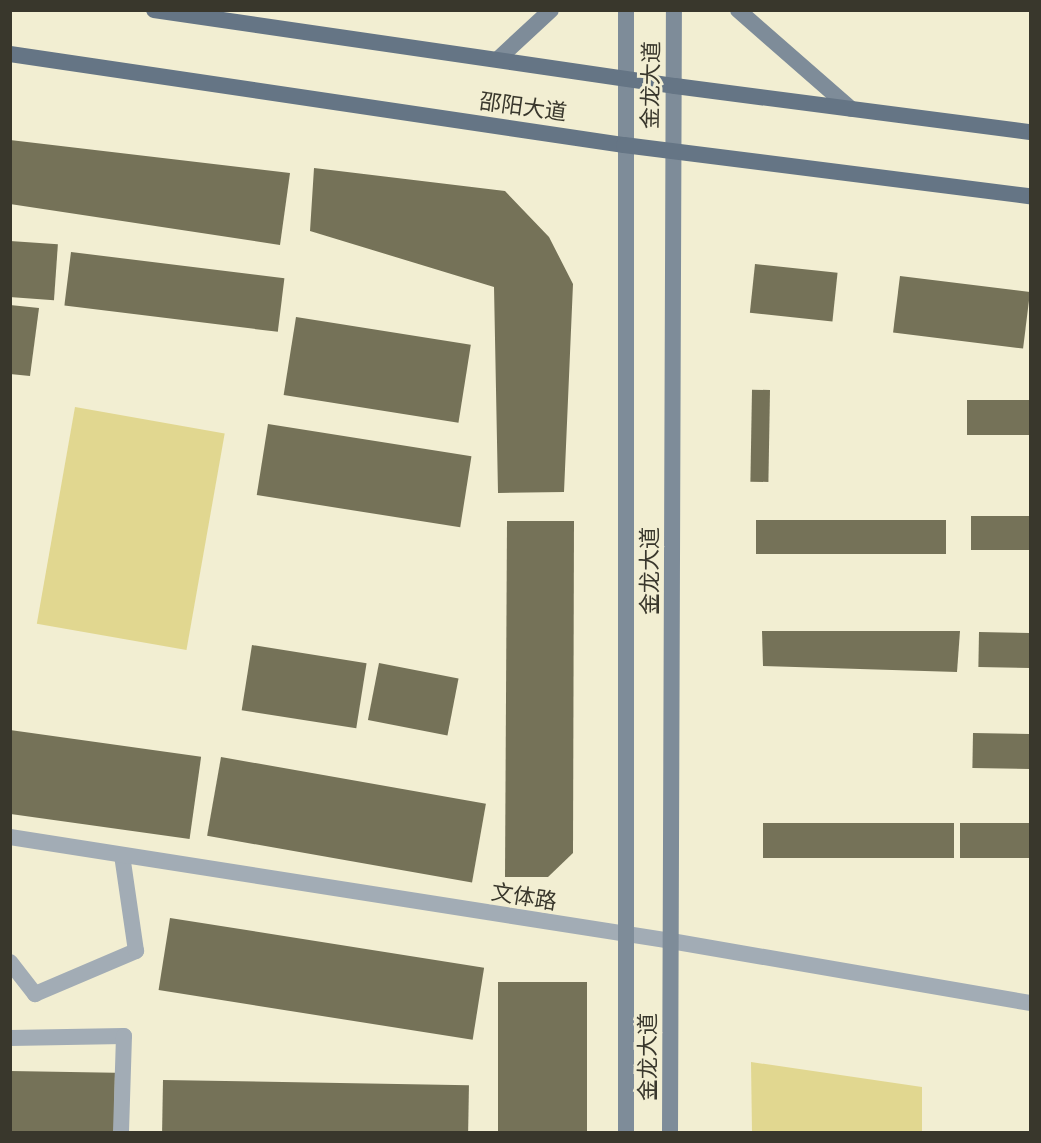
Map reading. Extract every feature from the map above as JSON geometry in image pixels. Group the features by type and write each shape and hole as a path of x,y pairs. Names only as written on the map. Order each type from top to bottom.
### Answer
{"main road":[{"name":"邵阳大道","path":"154,10 675,86 1030,132"},
{"path":"498,59 551,10"},
{"name":"金龙大道","path":"626,10 624,145 626,1132"},
{"name":"金龙大道","path":"670,1132 674,10"},
{"path":"738,10 851,109"},
{"name":"邵阳大道","path":"10,54 624,145 1030,196"}],"street":[{"name":"文体路","path":"10,837 627,937 671,940 1030,1003"},
{"path":"10,962 35,994 136,951 122,855"},
{"path":"10,1038 124,1036 121,1132"}],"shaded area":[{"path":"75,407 225,433 186,650 37,624"},
{"path":"751,1062 922,1087 922,1132 752,1132"}],"building":[{"path":"10,140 290,173 280,245 10,204"},
{"path":"314,168 505,191 549,237 573,284 564,492 498,493 494,287 310,231"},
{"path":"10,241 58,244 54,300 10,297"},
{"path":"71,252 284,278 278,332 64,306"},
{"path":"755,264 838,273 832,321 750,313"},
{"path":"900,276 1030,292 1023,349 893,333"},
{"path":"10,305 39,308 30,376 10,374"},
{"path":"296,317 471,345 458,423 284,395"},
{"path":"752,390 770,390 768,482 750,482"},
{"path":"967,400 1030,400 1030,435 967,435"},
{"path":"268,424 471,456 460,527 257,495"},
{"path":"971,516 1030,516 1030,550 971,550"},
{"path":"756,520 946,520 946,554 756,554"},
{"path":"507,521 574,521 573,853 548,877 505,877"},
{"path":"762,631 960,631 957,672 763,666"},
{"path":"979,632 1030,633 1029,668 978,667"},
{"path":"252,645 367,663 356,728 242,710"},
{"path":"379,663 459,678 447,735 368,720"},
{"path":"10,730 201,757 190,839 10,814"},
{"path":"973,733 1030,734 1029,769 972,768"},
{"path":"221,757 486,804 472,882 207,836"},
{"path":"763,823 954,823 954,858 763,858"},
{"path":"960,823 1030,823 1030,858 960,858"},
{"path":"170,918 484,968 473,1040 159,990"},
{"path":"498,982 587,982 587,1132 498,1132"},
{"path":"10,1071 115,1073 114,1132 10,1132"},
{"path":"163,1080 469,1085 468,1132 162,1132"}]}
